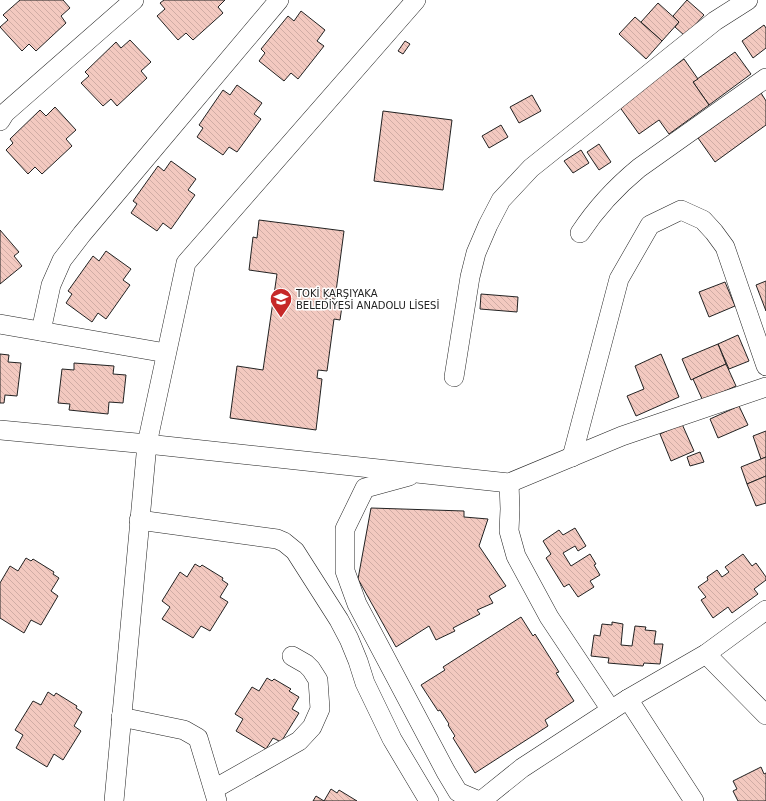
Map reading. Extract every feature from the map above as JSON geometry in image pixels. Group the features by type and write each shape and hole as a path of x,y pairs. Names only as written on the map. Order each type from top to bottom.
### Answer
{"street":[{"path":"0,121 5,113 134,0"},
{"path":"41,331 51,285 62,260 82,234 279,0"},
{"path":"114,801 147,444 186,263 416,0"},
{"path":"454,377 470,277 476,253 501,200 531,168 715,21 748,0"},
{"path":"580,233 604,199 621,182 766,78"},
{"path":"572,457 619,279 650,225 681,210 703,220 725,247 766,366"},
{"path":"0,324 166,353"},
{"path":"0,430 147,444 509,483 622,436 766,387"},
{"path":"417,473 365,488 345,529 345,571 357,604 446,772 458,792 480,801 522,768 628,699 706,654 766,610"},
{"path":"509,483 509,531 516,556 550,617 611,710"},
{"path":"139,520 277,539 290,546 295,551 339,620 358,660 365,683 392,740 429,801"},
{"path":"706,654 766,715"},
{"path":"121,717 184,730 198,738 215,795 299,741 312,727 320,709 318,680 306,664 292,656"},
{"path":"628,699 694,801"}],"building":[{"path":"20,0 63,0 70,8 61,16 66,23 36,51 29,44 22,51 0,27 8,20 3,15"},
{"path":"164,0 225,0 218,7 223,13 193,40 186,33 178,40 157,16 165,9 160,3"},
{"path":"687,0 704,15 685,36 675,27 679,22 673,16"},
{"path":"658,3 679,22 662,41 641,22"},
{"path":"301,11 325,30 317,41 324,46 298,79 291,73 284,81 259,61 265,53 261,49 288,16 294,21"},
{"path":"635,17 662,41 646,59 619,34"},
{"path":"764,25 766,28 766,48 753,58 742,41"},
{"path":"130,40 151,62 141,71 147,78 117,106 111,99 103,106 81,83 89,76 85,72 116,42 121,48"},
{"path":"405,41 410,44 403,54 398,51"},
{"path":"735,52 751,74 709,105 693,82"},
{"path":"684,59 698,79 693,82 709,105 669,134 659,120 639,134 619,106"},
{"path":"237,85 262,103 254,114 261,119 237,152 229,147 223,155 197,137 203,128 199,125 223,90 230,95"},
{"path":"761,93 766,101 766,125 715,162 698,138"},
{"path":"532,95 541,111 519,123 510,107"},
{"path":"55,107 76,130 66,139 72,146 42,174 35,167 28,174 6,150 13,143 10,139 40,110 46,116"},
{"path":"383,111 452,120 443,190 374,181"},
{"path":"501,125 508,137 489,148 482,136"},
{"path":"599,144 611,162 599,170 587,152"},
{"path":"581,150 589,163 573,173 564,161"},
{"path":"171,161 196,179 188,190 195,195 171,229 163,223 157,231 131,213 137,204 133,201 158,166 164,171"},
{"name":"TOKİ KARŞIYAKA BELEDİYESİ ANADOLU LİSESİ","path":"259,220 344,231 335,299 326,298 325,303 342,306 340,320 334,319 327,371 318,370 317,378 322,379 316,430 230,418 237,366 263,370 277,274 249,270 253,237 257,238"},
{"path":"0,230 19,252 14,256 22,266 0,284"},
{"path":"106,251 131,269 123,280 130,285 106,319 98,313 92,322 66,303 72,294 68,291 93,256 99,261"},
{"path":"766,281 766,311 756,285"},
{"path":"725,282 735,306 709,317 699,292"},
{"path":"481,294 518,297 517,312 480,309"},
{"path":"738,335 749,361 729,369 718,344"},
{"path":"718,344 726,364 691,380 682,359"},
{"path":"0,354 9,355 8,362 21,363 17,396 5,395 4,403 0,403"},
{"path":"661,354 679,397 636,416 627,396 644,389 635,366"},
{"path":"74,363 114,366 113,374 126,375 123,403 109,402 108,414 69,410 70,404 58,403 62,369 74,370"},
{"path":"726,364 736,386 703,401 693,379"},
{"path":"739,406 748,425 718,438 710,419"},
{"path":"682,424 694,451 671,461 660,434"},
{"path":"766,431 766,457 761,459 753,436"},
{"path":"700,452 704,462 690,466 687,457"},
{"path":"766,457 766,476 747,484 741,467"},
{"path":"766,476 766,503 756,506 747,484"},
{"path":"371,508 464,511 464,517 488,519 479,546 506,586 489,596 493,603 477,610 480,614 453,628 455,631 436,640 429,626 396,647 358,579"},
{"path":"575,528 586,546 578,551 575,546 563,553 571,566 590,554 600,575 590,581 594,587 578,597 569,584 564,587 546,558 551,554 543,541 559,530 563,535"},
{"path":"743,554 752,566 756,563 766,577 766,580 754,589 758,594 732,613 728,607 713,618 701,600 706,597 698,587 708,580 707,577 717,570 722,577 729,572 725,567"},
{"path":"26,558 31,561 33,559 54,572 53,574 59,578 51,591 58,596 41,625 31,620 24,633 0,618 0,583 10,566 18,571"},
{"path":"195,564 200,567 202,565 223,578 222,580 228,584 220,597 228,602 210,631 201,626 193,638 162,619 170,607 162,601 180,572 187,577"},
{"path":"521,617 533,636 535,634 559,672 556,673 574,701 545,720 548,726 475,773 453,738 455,736 448,725 449,724 440,710 438,711 421,685 445,670 443,667"},
{"path":"612,622 623,624 621,645 632,646 635,626 646,627 645,630 656,631 654,644 663,644 660,664 644,663 643,666 608,663 609,658 591,656 594,635 600,636 602,624 612,625"},
{"path":"267,678 272,681 274,679 291,689 289,691 299,697 292,709 299,713 281,742 273,738 266,749 236,731 243,719 235,714 252,687 259,691"},
{"path":"48,692 54,696 56,693 77,706 76,708 82,712 74,726 81,731 63,760 54,754 47,767 16,748 23,735 15,730 33,701 41,705"},
{"path":"761,767 764,774 766,773 766,801 738,801 733,791 737,789 733,781"},
{"path":"331,789 337,793 339,790 357,801 324,801"},
{"path":"316,796 324,801 313,801"}],"place":[{"name":"TOKİ KARŞIYAKA BELEDİYESİ ANADOLU LİSESİ","path":"281,318"}]}
